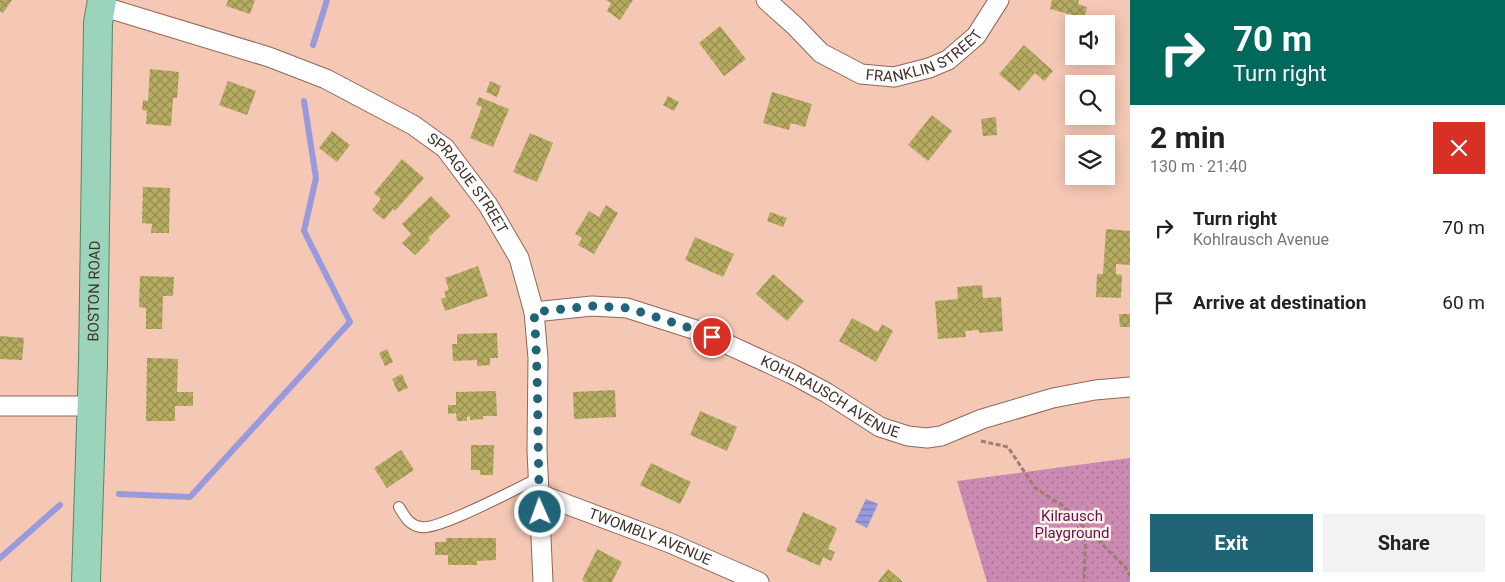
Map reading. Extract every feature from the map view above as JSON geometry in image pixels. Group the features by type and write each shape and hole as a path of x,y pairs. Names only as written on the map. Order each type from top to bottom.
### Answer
{"main road":[{"name":"BOSTON ROAD","path":"86,582 92,406 98,23 101,3"}],"street":[{"name":"FRANKLIN STREET","path":"766,0 821,53 861,74 894,77 929,68 948,60 976,36 999,0"},
{"name":"SPRAGUE STREET","path":"101,3 270,57 326,79 413,125 445,148 488,205 519,258 534,312 538,358 539,486 543,582"},
{"name":"KOHLRAUSCH AVENUE","path":"534,312 592,306 628,308 696,330 792,374 827,393 880,427 908,436 927,438 941,436 982,419 1053,398 1096,390 1130,387"},
{"path":"0,406 92,406"},
{"name":"TWOMBLY AVENUE","path":"539,486 759,582"}],"lane":[{"path":"399,507 407,521 422,528 444,522 539,486"}],"path":[{"path":"949,433 1008,447 1035,488 1063,506 1125,567 1130,576"},
{"path":"1084,582 1086,528"}],"green space":[{"name":"Kilrausch Playground","path":"1130,458 1130,582 987,582 957,481"}],"water":[{"path":"866,499 878,504 867,528 855,522"}],"building":[{"path":"0,0 12,0 3,13 0,11"},
{"path":"228,0 255,0 250,14 226,6"},
{"path":"606,0 633,0 620,20 607,11 611,3"},
{"path":"1052,0 1079,0 1078,4 1087,7 1085,15 1073,15 1050,9"},
{"path":"720,26 746,59 724,76 699,43"},
{"path":"1024,45 1053,71 1044,81 1035,73 1019,91 999,74"},
{"path":"150,69 179,72 177,98 173,98 171,126 146,124 147,111 142,110 143,100 148,101"},
{"path":"228,81 256,91 247,115 219,105"},
{"path":"490,81 501,86 497,97 486,92"},
{"path":"772,92 812,104 805,127 791,123 789,130 763,123"},
{"path":"668,96 679,102 674,111 663,105"},
{"path":"479,97 509,109 493,147 470,138 482,107 476,105"},
{"path":"932,115 952,131 928,161 908,145"},
{"path":"996,117 997,135 983,136 981,119"},
{"path":"332,131 350,145 337,162 319,148"},
{"path":"530,133 553,143 537,182 513,172"},
{"path":"402,159 424,178 395,211 393,209 384,220 372,210 381,199 374,193"},
{"path":"143,187 170,188 169,233 151,233 152,224 142,223"},
{"path":"431,196 451,216 428,238 430,240 415,255 402,243 411,234 402,224"},
{"path":"606,205 618,213 594,254 578,245 582,238 575,234 589,211 599,217"},
{"path":"770,212 787,218 783,227 767,221"},
{"path":"1106,229 1130,231 1130,265 1116,264 1116,274 1122,275 1121,298 1096,297 1097,274 1103,274"},
{"path":"695,237 734,254 723,277 685,260"},
{"path":"478,266 488,296 445,311 441,299 446,297 444,291 449,290 445,278"},
{"path":"773,274 804,301 787,321 756,294"},
{"path":"140,276 174,277 173,296 163,296 162,329 146,329 146,308 139,307"},
{"path":"982,285 983,298 1001,297 1003,331 979,333 979,330 965,331 966,337 938,339 935,301 958,299 957,287"},
{"path":"1119,314 1130,314 1130,327 1120,327"},
{"path":"852,318 878,332 882,324 893,331 876,362 839,341"},
{"path":"497,333 498,358 490,358 490,365 477,366 477,360 453,361 452,344 457,344 457,334"},
{"path":"0,336 24,338 22,360 0,359"},
{"path":"387,349 393,362 385,366 379,353"},
{"path":"147,358 178,359 177,392 193,392 193,406 175,406 175,421 146,421"},
{"path":"402,374 408,388 398,392 392,379"},
{"path":"615,390 616,417 574,419 573,392"},
{"path":"496,391 497,416 483,416 483,419 470,420 470,416 467,417 467,421 457,421 456,413 448,414 448,405 456,405 456,392"},
{"path":"700,411 737,427 727,451 690,435"},
{"path":"471,445 494,445 493,475 480,475 480,470 471,470"},
{"path":"401,450 414,470 387,488 374,468"},
{"path":"651,463 691,482 680,504 640,485"},
{"path":"803,512 837,528 828,549 835,552 831,561 823,557 820,566 786,551"},
{"path":"446,538 496,538 496,560 477,561 477,565 448,565 448,555 435,555 435,542 446,542"},
{"path":"597,549 622,562 612,582 585,582 582,580"},
{"path":"888,569 903,582 878,582"}],"waterway":[{"path":"313,45 327,0"},
{"path":"119,494 190,497 350,322 304,231 316,178 304,101"},
{"path":"0,558 60,505"}],"route":[{"path":"540,512 538,358 534,312 592,306 628,308 712,337"}]}
